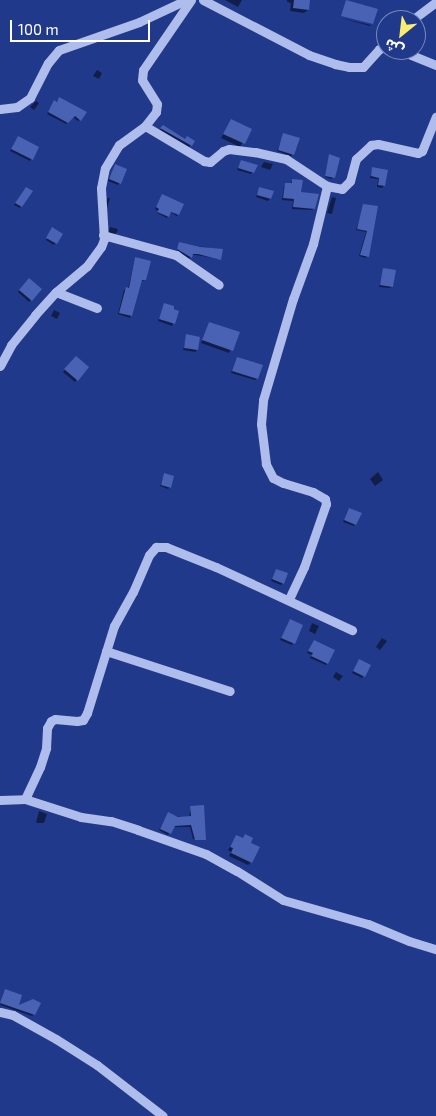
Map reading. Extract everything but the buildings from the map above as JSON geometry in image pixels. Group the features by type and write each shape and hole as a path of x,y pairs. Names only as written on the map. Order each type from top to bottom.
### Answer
{"street":[{"path":"0,109 17,107 30,98 48,63 58,50 139,22 186,0"},
{"path":"0,366 11,345 56,292 88,266 101,247 103,235 101,188 105,168 119,145 145,126 158,107 142,80 143,70 191,0"},
{"path":"203,0 309,55 335,64 363,67 376,52"},
{"path":"425,10 436,2"},
{"path":"422,60 436,66"},
{"path":"145,126 204,161 210,162 223,151 229,149 255,152 286,159 327,186 342,189 346,187 356,159 371,145 378,144 418,153 422,151 436,117"},
{"path":"289,599 304,567 326,504 325,499 313,492 273,478 266,464 262,432 263,400 293,300 313,244 327,186"},
{"path":"103,235 170,253 219,285"},
{"path":"56,292 97,308"},
{"path":"25,799 40,767 46,748 47,728 51,721 55,719 83,720 96,686 114,626 134,592 149,555 156,547 166,547 174,550 289,599 352,630"},
{"path":"106,651 230,691"},
{"path":"0,800 25,799 81,817 111,821 206,854 283,900 368,924 409,942 436,949"},
{"path":"0,1012 13,1016 56,1039 97,1065 163,1116"}]}
